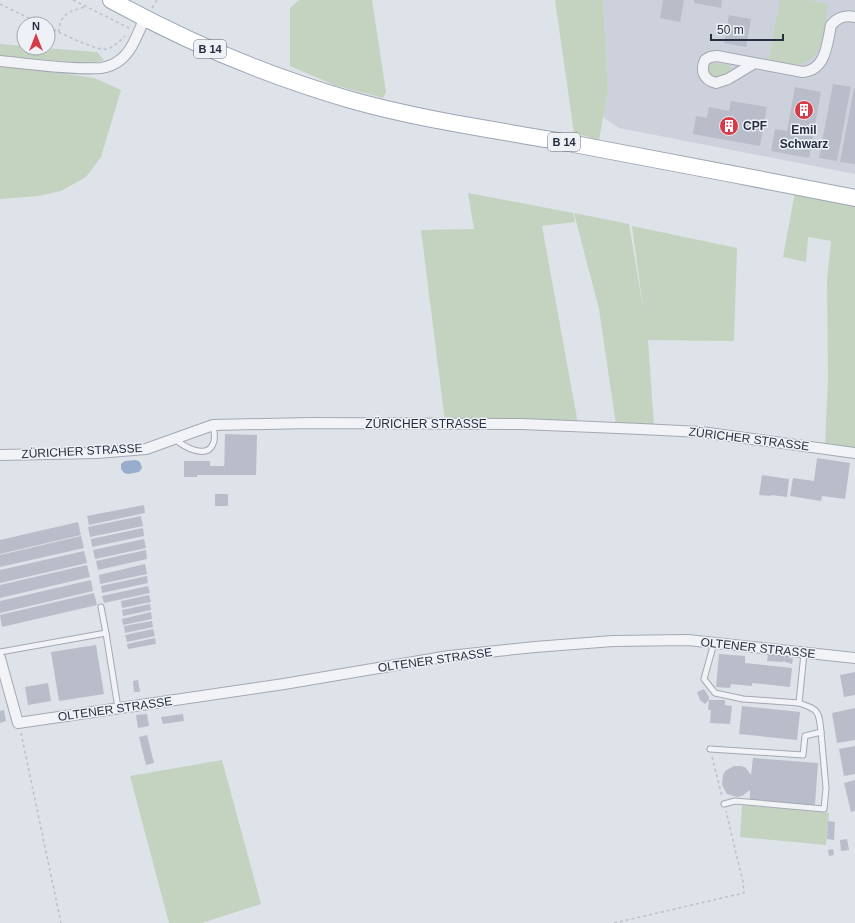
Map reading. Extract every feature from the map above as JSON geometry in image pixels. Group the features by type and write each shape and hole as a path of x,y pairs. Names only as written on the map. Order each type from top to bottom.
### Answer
{"main road":[{"name":"B 14","path":"111,0 190,41 297,83 353,100 428,117 855,198"}],"street":[{"path":"753,64 810,72 822,61 831,25 834,21 845,16 855,17"},
{"path":"0,61 81,68 102,68 112,65 125,55 136,38 145,18"},
{"name":"ZÜRICHER STRASSE","path":"0,455 97,453 146,449 213,425 310,423 522,424 701,432 855,453"},
{"name":"OLTENER STRASSE","path":"18,723 284,684 450,656 613,640 688,640 855,658"},
{"path":"0,658 18,723"}],"lane":[{"path":"174,439 190,449 207,450 214,443 213,425"},
{"path":"101,608 118,708"},
{"path":"0,652 106,632"},
{"path":"714,643 704,678 715,693 743,699 798,703 814,708 820,717 826,788 824,809 735,801 724,804"},
{"path":"798,703 804,652"},
{"path":"710,749 803,755 806,736 821,732"}],"path":[{"path":"56,30 97,48 106,50 117,44 128,34 130,28 73,0"},
{"path":"0,4 25,16"},
{"path":"60,32 60,25 63,18 70,11 85,6"},
{"path":"18,723 61,923"},
{"path":"614,923 744,893 743,882 710,749"}],"shaded area":[{"path":"603,0 855,0 855,174 619,128 603,117 608,90"}],"green space":[{"path":"299,0 372,0 386,92 383,98 334,85 290,66 290,8"},
{"path":"555,0 603,0 608,90 599,140 574,133"},
{"path":"780,0 809,0 828,4 824,31 819,49 808,61 800,64 792,64 769,59"},
{"path":"0,44 16,45 16,56 56,56 56,49 97,52 104,60 86,63 0,56"},
{"path":"714,63 729,65 731,69 720,77 715,78 708,70 709,65"},
{"path":"0,65 94,78 121,90 101,157 86,177 61,191 38,196 0,199"},
{"path":"795,192 855,204 855,449 825,445 828,380 827,280 831,241 808,237 806,262 783,257"},
{"path":"468,193 573,213 575,222 542,226 578,424 445,422 421,230 474,229"},
{"path":"574,213 629,224 644,314 632,226 737,248 734,341 648,340 654,427 616,425 599,309"},
{"path":"222,760 261,904 202,923 169,923 130,776"},
{"path":"742,805 829,813 826,845 740,837"}],"water":[{"path":"136,460 140,462 142,468 139,472 128,474 124,473 121,469 121,464 125,461"}],"building":[{"path":"663,0 684,0 680,22 660,18"},
{"path":"694,0 722,0 721,8 694,3"},
{"path":"729,15 751,19 746,47 724,43"},
{"path":"833,84 851,87 837,161 819,158"},
{"name":"Emil Schwarz","path":"795,87 821,92 809,158 771,151 775,129 787,131"},
{"path":"855,88 855,164 840,162"},
{"name":"CPF","path":"731,101 767,107 760,146 693,134 696,116 707,118 709,107 729,111"},
{"path":"225,434 257,435 256,475 224,475"},
{"path":"817,458 850,463 845,499 822,496 821,501 790,496 793,478 814,481"},
{"path":"184,461 210,461 210,466 224,466 224,475 197,475 197,477 184,477"},
{"path":"762,475 789,479 787,497 759,495"},
{"path":"215,494 228,494 228,506 215,506"},
{"path":"144,505 145,513 89,525 87,516"},
{"path":"141,516 143,526 90,537 88,527"},
{"path":"78,522 81,535 0,554 0,540"},
{"path":"143,528 144,536 92,547 91,539"},
{"path":"81,536 84,548 0,567 0,555"},
{"path":"144,539 146,548 95,559 93,550"},
{"path":"146,550 147,559 98,570 96,561"},
{"path":"84,551 87,563 0,583 0,570"},
{"path":"145,564 147,574 100,584 99,575"},
{"path":"87,565 90,577 0,598 0,585"},
{"path":"147,576 148,583 102,593 101,586"},
{"path":"91,580 93,591 0,613 0,601"},
{"path":"148,586 150,593 104,603 102,596"},
{"path":"94,593 97,605 2,627 0,615"},
{"path":"149,595 151,602 122,608 121,601"},
{"path":"150,604 151,610 123,616 122,610"},
{"path":"151,612 152,619 123,625 122,619"},
{"path":"152,621 153,627 125,633 124,626"},
{"path":"153,629 155,636 127,642 125,635"},
{"path":"155,638 156,644 128,649 127,644"},
{"path":"96,645 104,694 59,701 51,652"},
{"path":"719,654 745,656 745,663 792,668 790,687 752,683 752,686 731,684 730,688 716,687"},
{"path":"768,654 784,656 784,659 785,656 793,659 792,664 783,661 767,661"},
{"path":"855,672 855,695 844,697 840,675"},
{"path":"138,680 140,692 134,692 133,681"},
{"path":"48,683 51,701 28,705 25,687"},
{"path":"704,689 709,697 709,700 705,704 700,700 697,692"},
{"path":"709,700 725,700 725,705 732,706 730,724 710,723 711,710 708,710"},
{"path":"742,706 800,712 797,740 739,734"},
{"path":"855,708 855,740 837,743 832,713"},
{"path":"4,710 6,721 0,723 0,711"},
{"path":"147,714 149,726 138,728 136,715"},
{"path":"183,714 184,721 163,724 161,717"},
{"path":"147,735 154,763 146,765 139,737"},
{"path":"855,746 855,774 844,776 839,749"},
{"path":"753,758 818,763 815,805 750,801 750,790 742,796 737,797 727,794 722,785 725,771 734,766 740,766 745,767 751,775"},
{"path":"855,780 855,811 851,812 844,783"},
{"path":"828,821 835,822 834,840 827,839"},
{"path":"847,839 849,850 841,851 840,840"},
{"path":"833,849 834,855 829,856 828,850"}],"place":[{"name":"Emil Schwarz","path":"804,110"},
{"name":"CPF","path":"729,126"}]}
